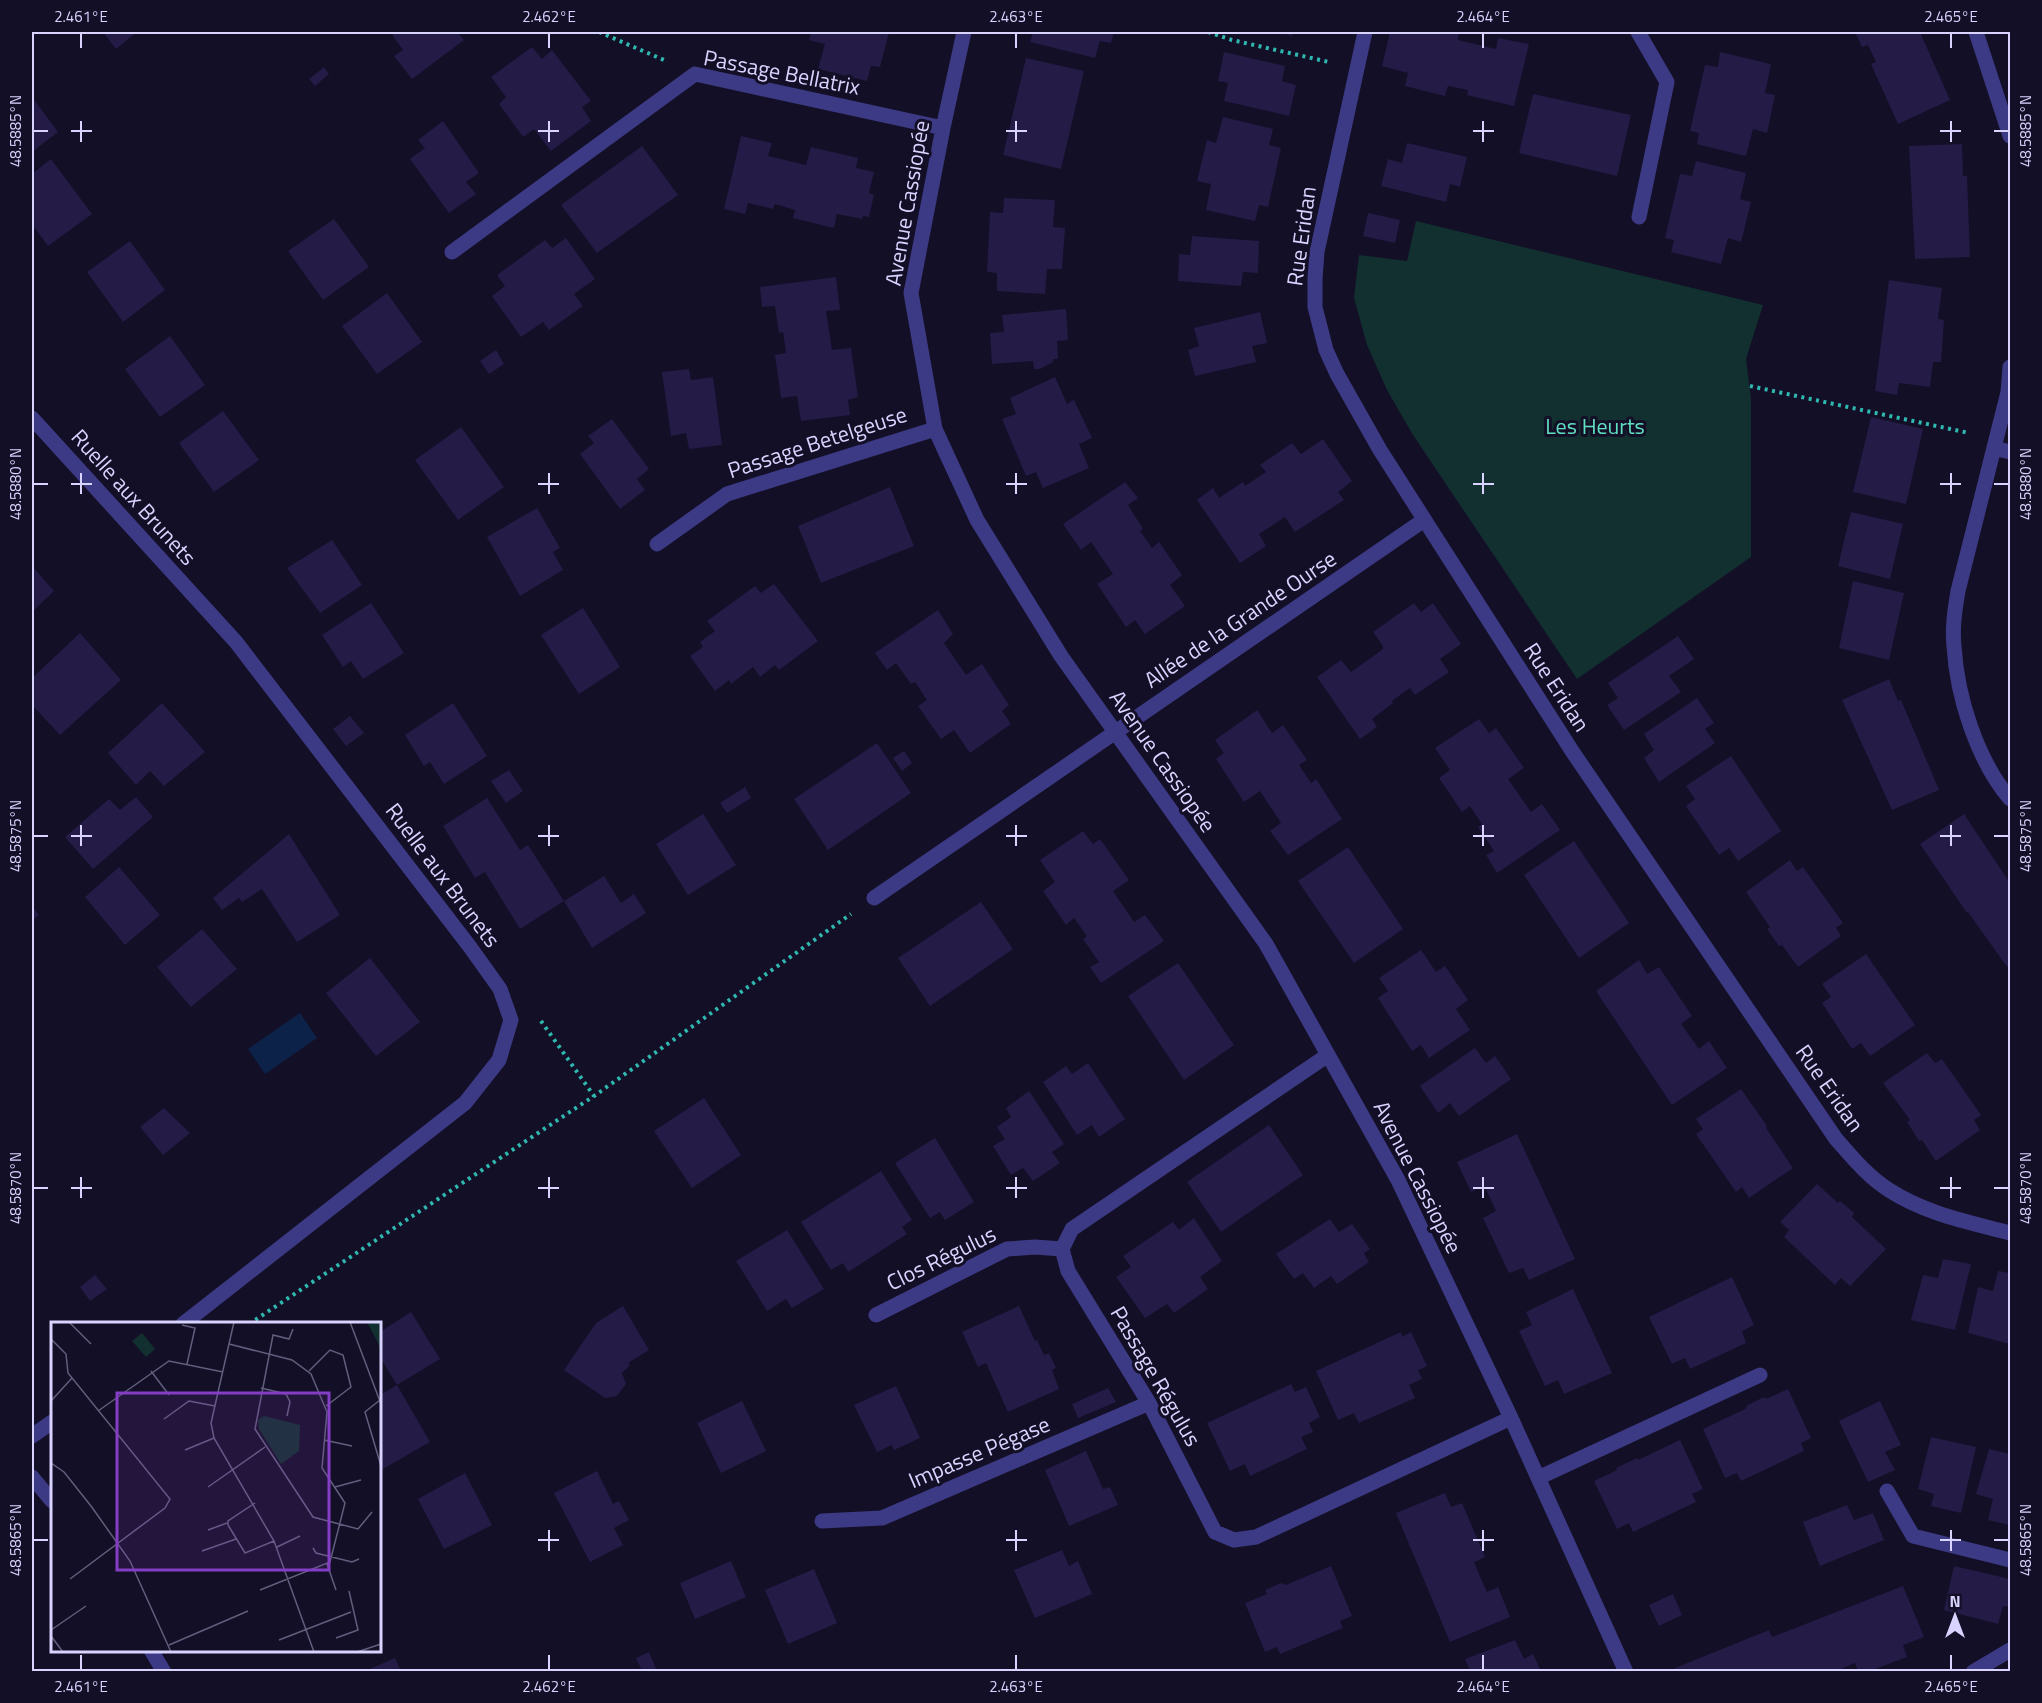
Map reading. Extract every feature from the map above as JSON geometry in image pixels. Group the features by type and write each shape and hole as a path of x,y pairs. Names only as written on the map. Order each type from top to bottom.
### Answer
{"street":[{"name":"Avenue Cassiopée","path":"964,32 911,293 935,429 977,520 1061,656 1266,944 1398,1180 1539,1478 1626,1671"},
{"name":"Rue Eridan","path":"1365,32 1322,224 1315,279 1315,308 1326,350 1337,374 1380,450 1572,751 1836,1139 1860,1167 1889,1190 1935,1213 2010,1233"},
{"path":"1638,32 1668,82 1640,217"},
{"path":"1976,32 2010,129"},
{"name":"Passage Bellatrix","path":"452,252 695,74 943,128"},
{"path":"2010,367 2008,392 1958,591 1953,646 1958,676 1978,747 2001,788 2010,799"},
{"name":"Ruelle aux Brunets","path":"32,418 237,642 470,947 500,989 511,1020"},
{"name":"Passage Betelgeuse","path":"657,544 727,494 935,429"},
{"path":"1995,445 2010,452"},
{"name":"Allée de la Grande Ourse","path":"874,898 1424,520"},
{"path":"184,1322 465,1103 499,1060 511,1020"},
{"path":"1062,1249 1072,1229 1328,1055"},
{"name":"Clos Régulus","path":"876,1315 1007,1249 1035,1247 1062,1249"},
{"name":"Passage Régulus","path":"1062,1249 1068,1271 1149,1403 1215,1532 1234,1540 1256,1537 1511,1418"},
{"path":"1539,1478 1760,1375"},
{"name":"Impasse Pégase","path":"822,1521 882,1518 1149,1403"},
{"path":"32,1436 51,1423"},
{"path":"32,1477 51,1500"},
{"path":"1887,1491 1913,1536 2010,1560"},
{"path":"1973,1671 2010,1650"},
{"path":"152,1652 164,1671"}],"path":[{"path":"599,32 695,74"},
{"path":"1208,32 1232,40 1357,68"},
{"path":"1750,386 1957,430 1995,445"},
{"path":"251,1322 594,1096 874,898"},
{"path":"511,1020 540,1019 594,1096"}],"green space":[{"name":"Les Heurts","path":"1416,221 1763,305 1746,359 1751,399 1751,557 1577,679 1413,435 1387,390 1367,345 1354,298 1359,255 1407,261"}],"water":[{"path":"300,1013 317,1038 265,1074 248,1049"}],"building":[{"path":"103,32 137,32 116,49"},
{"path":"397,32 457,32 464,40 412,79 394,56 403,50 392,35"},
{"path":"811,32 889,32 880,67 871,66 867,81 818,69 825,44 809,40"},
{"path":"1033,32 1114,32 1111,43 1100,41 1095,58 1030,42"},
{"path":"1279,32 1293,32 1292,36"},
{"path":"1390,32 1459,32 1458,40 1496,49 1498,38 1529,44 1514,106 1467,95 1468,90 1448,86 1445,96 1405,86 1408,73 1382,66"},
{"path":"1855,32 1920,32 1950,100 1898,124 1871,64 1876,62 1868,45 1862,47"},
{"path":"532,47 542,59 552,50 591,101 582,107 591,121 551,151 534,129 523,137 499,104 506,97 491,77"},
{"path":"1224,52 1285,66 1282,81 1296,85 1289,116 1224,101 1228,83 1218,81"},
{"path":"1720,52 1771,64 1765,93 1775,95 1767,133 1753,129 1746,156 1697,144 1699,133 1690,131 1705,65 1718,67"},
{"path":"1026,58 1084,71 1061,169 1003,155"},
{"path":"324,67 329,74 315,86 309,79"},
{"path":"1533,94 1631,115 1617,176 1519,153"},
{"path":"32,97 58,132 32,152"},
{"path":"1223,117 1273,129 1269,145 1281,148 1268,207 1259,205 1255,221 1206,210 1211,184 1197,181 1207,140 1216,143"},
{"path":"443,121 479,173 466,182 476,194 449,213 410,159 425,148 418,140"},
{"path":"741,136 772,143 768,156 806,165 811,147 858,158 856,168 874,172 869,193 874,195 869,217 863,216 862,219 837,214 834,228 793,218 795,210 775,204 773,209 748,203 745,214 724,209"},
{"path":"1407,143 1467,157 1460,187 1450,184 1446,202 1381,186 1388,159 1402,163"},
{"path":"1962,144 1963,176 1967,176 1970,257 1915,259 1909,146"},
{"path":"642,146 678,195 597,253 561,205"},
{"path":"51,159 92,214 48,246 32,224 32,174"},
{"path":"1696,161 1746,173 1740,199 1751,202 1741,242 1728,238 1721,264 1671,252 1674,240 1665,238 1680,174 1692,176"},
{"path":"1004,198 1055,200 1053,227 1065,228 1062,269 1047,269 1045,294 997,291 997,273 987,272 990,212 1003,213"},
{"path":"1368,213 1400,220 1395,243 1363,236"},
{"path":"334,219 369,267 323,300 288,251"},
{"path":"1192,236 1259,241 1258,273 1243,272 1241,286 1178,281 1179,254 1190,255"},
{"path":"566,238 595,279 574,294 583,306 549,330 543,322 521,337 492,296 505,286 497,275 545,240 552,248"},
{"path":"130,241 165,290 123,322 87,272"},
{"path":"836,277 840,310 826,311 832,350 851,348 858,397 848,400 850,415 801,421 797,396 781,398 775,355 786,353 783,332 779,333 775,306 762,307 760,287"},
{"path":"1889,280 1942,288 1938,319 1944,320 1941,362 1933,362 1930,387 1899,383 1897,395 1875,391"},
{"path":"387,293 422,342 377,374 342,326"},
{"path":"1066,309 1068,340 1057,341 1058,359 1053,359 1053,362 1040,369 1034,369 1033,361 992,364 990,333 1004,332 1002,315"},
{"path":"1260,312 1267,343 1252,346 1256,362 1195,376 1188,350 1199,346 1194,328"},
{"path":"170,336 205,385 160,417 125,369"},
{"path":"496,350 504,364 489,374 480,361"},
{"path":"689,369 691,380 713,377 722,445 689,449 686,433 671,436 662,372"},
{"path":"1055,377 1067,404 1074,400 1092,438 1079,444 1089,468 1043,488 1036,472 1026,476 1002,419 1016,414 1010,398"},
{"path":"223,411 259,460 214,492 179,443"},
{"path":"1871,417 1923,429 1906,504 1853,492"},
{"path":"612,419 649,469 637,479 645,490 620,509 580,454 594,443 588,436"},
{"path":"461,427 504,487 458,520 415,460"},
{"path":"1323,439 1352,481 1338,492 1344,500 1295,532 1285,517 1259,534 1266,546 1240,563 1197,500 1213,488 1219,498 1243,482 1245,486 1266,472 1260,465 1292,443 1301,454"},
{"path":"1125,482 1138,498 1128,505 1143,529 1140,531 1152,548 1159,542 1182,575 1170,585 1185,606 1145,634 1135,620 1126,627 1097,584 1113,574 1091,542 1081,550 1063,524"},
{"path":"890,487 914,546 821,583 798,526"},
{"path":"537,508 560,548 553,552 563,570 520,596 487,537"},
{"path":"1851,512 1903,524 1890,579 1838,566"},
{"path":"332,540 362,585 320,613 287,568"},
{"path":"32,566 54,591 32,612"},
{"path":"1853,581 1904,593 1889,660 1839,648"},
{"path":"774,584 818,641 779,670 775,665 760,677 753,667 731,684 729,680 715,691 690,656 703,647 700,642 715,631 707,621 755,586 761,593"},
{"path":"371,603 404,653 363,679 351,661 343,667 322,635"},
{"path":"1414,603 1421,612 1433,603 1461,644 1440,659 1449,672 1415,695 1410,688 1392,701 1393,703 1372,719 1377,727 1360,739 1317,677 1341,660 1351,672 1383,649 1373,632"},
{"path":"583,608 620,667 579,694 541,635"},
{"path":"938,610 953,634 944,643 966,675 982,664 1009,705 1002,711 1011,724 970,753 954,730 941,739 918,706 927,700 915,682 911,684 896,663 887,670 875,653"},
{"path":"80,633 121,680 60,735 32,705 32,678"},
{"path":"1678,636 1694,659 1669,676 1681,692 1624,730 1607,705 1618,698 1608,683"},
{"path":"1889,679 1898,701 1901,700 1939,790 1892,810 1842,700"},
{"path":"1697,698 1714,723 1705,729 1715,743 1659,782 1644,758 1654,750 1644,734"},
{"path":"162,703 205,752 164,786 150,771 136,785 108,753"},
{"path":"453,703 487,756 444,784 430,762 424,766 405,735"},
{"path":"1257,710 1272,733 1283,725 1307,760 1299,765 1311,783 1316,779 1342,819 1288,855 1270,831 1281,823 1260,791 1244,802 1216,759 1224,753 1215,740"},
{"path":"350,716 364,733 346,746 333,729"},
{"path":"1479,719 1489,733 1496,728 1524,768 1508,779 1531,812 1542,804 1560,830 1497,873 1486,855 1494,851 1478,827 1482,824 1470,806 1462,812 1439,778 1450,770 1435,748"},
{"path":"877,743 911,793 828,850 794,799"},
{"path":"904,751 912,763 902,771 893,758"},
{"path":"1731,756 1781,831 1738,861 1729,848 1719,855 1686,806 1695,799 1686,786"},
{"path":"509,770 523,791 506,803 491,781"},
{"path":"745,787 751,798 727,813 720,803"},
{"path":"136,797 153,817 93,869 65,837 109,799 120,810"},
{"path":"487,798 520,850 528,845 564,901 520,929 485,872 475,878 443,826"},
{"path":"703,814 736,865 688,895 656,844"},
{"path":"1964,814 2010,883 2010,964 2007,967 1920,844"},
{"path":"1083,831 1093,844 1100,839 1129,880 1113,891 1134,922 1145,915 1164,941 1101,983 1090,967 1099,962 1083,939 1087,936 1074,918 1066,925 1043,891 1055,882 1040,860"},
{"path":"289,834 340,915 297,942 262,889 242,902 239,898 222,910 213,898"},
{"path":"1574,841 1629,923 1579,958 1524,875"},
{"path":"1348,847 1403,929 1354,963 1298,881"},
{"path":"1790,860 1797,871 1803,867 1843,923 1836,928 1841,936 1798,967 1767,929 1770,927 1746,892"},
{"path":"119,867 160,915 125,945 85,897"},
{"path":"604,876 621,903 634,894 646,913 592,948 564,901"},
{"path":"981,902 1013,949 930,1006 898,958"},
{"path":"32,906 39,915 32,921"},
{"path":"202,929 237,969 191,1007 157,967"},
{"path":"1421,950 1436,972 1445,966 1468,1000 1456,1009 1470,1030 1429,1058 1421,1045 1412,1051 1378,998 1388,991 1379,978"},
{"path":"1866,954 1915,1025 1870,1056 1861,1043 1852,1049 1822,1003 1831,997 1822,984"},
{"path":"370,958 420,1022 376,1056 326,993"},
{"path":"1639,960 1647,974 1659,967 1692,1016 1681,1024 1699,1049 1709,1041 1727,1068 1672,1105 1596,991"},
{"path":"1178,963 1234,1045 1184,1080 1128,996"},
{"path":"1475,1048 1486,1063 1495,1056 1511,1079 1459,1116 1450,1103 1438,1113 1420,1086"},
{"path":"1927,1053 1935,1063 1942,1059 1981,1115 1974,1120 1980,1130 1936,1161 1922,1140 1919,1141 1907,1122 1910,1120 1883,1083"},
{"path":"1088,1063 1125,1119 1099,1137 1092,1125 1077,1135 1043,1082 1066,1066 1072,1074"},
{"path":"1741,1089 1793,1168 1749,1198 1742,1187 1736,1192 1696,1134 1703,1129 1696,1119"},
{"path":"1029,1091 1064,1144 1052,1152 1060,1163 1033,1181 1023,1168 1011,1175 993,1146 1005,1139 997,1127 1011,1117 1006,1108"},
{"path":"704,1098 741,1155 692,1188 654,1131"},
{"path":"164,1108 190,1133 163,1155 140,1127"},
{"path":"1269,1125 1303,1175 1221,1232 1187,1182"},
{"path":"1517,1134 1575,1259 1529,1280 1523,1268 1509,1273 1483,1218 1496,1211 1484,1185 1471,1192 1457,1162"},
{"path":"935,1138 974,1202 945,1220 940,1212 930,1218 895,1163"},
{"path":"881,1171 912,1220 902,1227 907,1234 848,1272 843,1263 831,1270 801,1222"},
{"path":"1817,1184 1838,1203 1840,1201 1854,1213 1852,1217 1886,1249 1850,1286 1841,1278 1835,1285 1784,1237 1789,1230 1780,1222"},
{"path":"1194,1218 1222,1261 1200,1277 1208,1289 1174,1313 1167,1304 1145,1318 1116,1277 1131,1267 1123,1256 1173,1222 1179,1230"},
{"path":"1330,1219 1339,1232 1352,1224 1370,1249 1364,1253 1369,1262 1337,1284 1331,1276 1314,1288 1303,1273 1294,1279 1276,1254"},
{"path":"787,1230 824,1289 792,1308 786,1299 767,1311 736,1261"},
{"path":"1943,1259 1971,1264 1955,1330 1911,1320 1923,1275 1938,1278"},
{"path":"1998,1271 2010,1273 2010,1344 1968,1333 1978,1287 1993,1291"},
{"path":"95,1275 107,1289 90,1301 80,1287"},
{"path":"1732,1277 1754,1325 1742,1331 1746,1343 1690,1369 1685,1358 1672,1364 1649,1317"},
{"path":"1573,1289 1612,1373 1564,1394 1558,1380 1545,1386 1519,1331 1532,1325 1526,1312"},
{"path":"623,1306 649,1350 628,1363 630,1365 622,1373 626,1384 617,1396 605,1398 564,1370 596,1323"},
{"path":"1019,1306 1035,1341 1037,1340 1044,1355 1049,1353 1056,1368 1052,1370 1059,1389 1008,1412 986,1363 978,1367 962,1332"},
{"path":"411,1312 440,1359 397,1385 381,1359 381,1331"},
{"path":"1401,1332 1402,1337 1411,1332 1427,1366 1418,1370 1422,1379 1409,1385 1415,1398 1359,1423 1354,1413 1338,1420 1316,1371"},
{"path":"1291,1384 1295,1392 1306,1387 1320,1417 1309,1423 1313,1432 1301,1437 1307,1449 1250,1476 1245,1464 1230,1471 1207,1423"},
{"path":"397,1385 430,1442 383,1469 381,1465 381,1394"},
{"path":"896,1386 920,1438 894,1450 892,1445 877,1452 854,1405"},
{"path":"1108,1388 1116,1402 1078,1418 1072,1404"},
{"path":"1788,1389 1811,1438 1801,1443 1804,1451 1741,1481 1737,1473 1725,1478 1703,1429 1747,1408 1746,1406 1764,1397 1766,1399"},
{"path":"742,1401 766,1451 721,1473 697,1423"},
{"path":"1880,1401 1901,1445 1885,1452 1895,1470 1868,1482 1839,1421"},
{"path":"1931,1437 1976,1447 1961,1513 1931,1506 1934,1494 1918,1489"},
{"path":"1680,1440 1703,1489 1692,1494 1696,1502 1633,1532 1629,1523 1617,1529 1594,1481 1617,1470 1616,1468"},
{"path":"1989,1449 2010,1454 2010,1525 1988,1520 1993,1499 1976,1494"},
{"path":"1086,1451 1103,1489 1110,1487 1118,1505 1069,1526 1045,1470"},
{"path":"597,1471 613,1504 619,1501 629,1520 614,1528 623,1545 590,1562 554,1493"},
{"path":"465,1473 492,1525 444,1549 418,1499"},
{"path":"1445,1493 1451,1507 1462,1503 1485,1557 1474,1562 1481,1579 1487,1592 1498,1587 1510,1617 1450,1642 1396,1513"},
{"path":"1847,1505 1854,1520 1873,1513 1884,1540 1820,1566 1803,1522"},
{"path":"1062,1550 1069,1566 1078,1561 1092,1594 1035,1618 1014,1570"},
{"path":"731,1561 746,1597 695,1619 680,1583"},
{"path":"1331,1566 1352,1616 1340,1621 1343,1628 1280,1654 1277,1647 1265,1652 1245,1603 1267,1594 1265,1590 1281,1583 1286,1585"},
{"path":"1954,1566 2010,1579 2010,1607 2003,1606 1998,1624 1944,1610"},
{"path":"814,1569 837,1623 788,1644 765,1590"},
{"path":"1903,1586 1924,1637 1903,1645 1907,1657 1870,1671 1858,1671 1855,1663 1836,1671 1676,1671 1675,1668 1769,1630 1772,1637"},
{"path":"1673,1594 1682,1615 1659,1626 1649,1605"},
{"path":"1515,1640 1524,1659 1533,1654 1541,1671 1470,1671 1465,1659"},
{"path":"649,1652 657,1671 642,1671 636,1658"},
{"path":"395,1658 401,1671 365,1671"}]}
